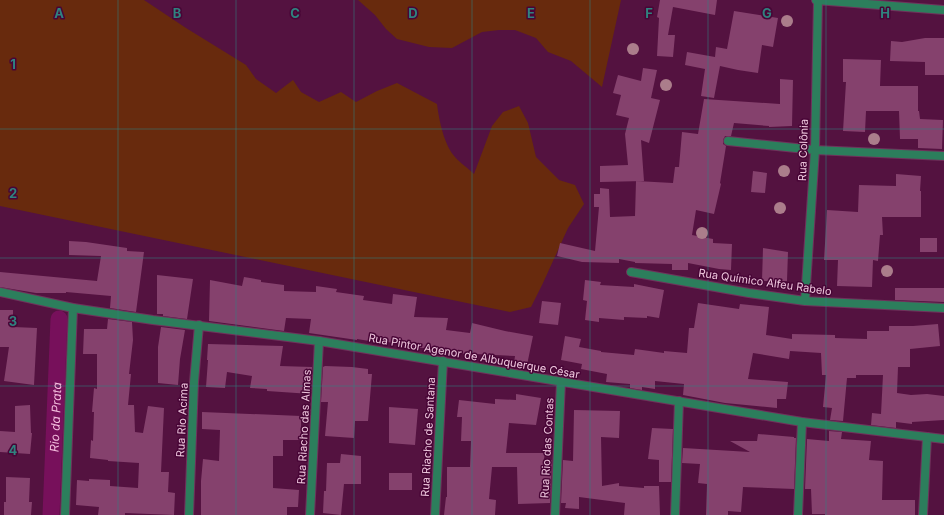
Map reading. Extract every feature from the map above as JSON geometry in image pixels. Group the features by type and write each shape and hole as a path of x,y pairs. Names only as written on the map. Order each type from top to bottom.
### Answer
{"street":[{"path":"818,0 944,10"},
{"name":"Rua Colônia","path":"805,301 815,150 818,0"},
{"path":"728,141 815,150 944,156"},
{"name":"Rua Químico Alfeu Rabelo","path":"631,272 749,293 805,301 944,308"},
{"name":"Rua Pintor Agenor de Albuquerque César","path":"0,292 73,308 146,319 319,340 802,422 944,439"},
{"path":"65,515 73,308"},
{"name":"Rua Rio Acima","path":"189,515 194,382 199,325"},
{"name":"Rua Riacho das Almas","path":"310,515 319,340"},
{"name":"Rua Riacho de Santana","path":"435,515 443,361"},
{"name":"Rua Rio das Contas","path":"555,515 561,382"},
{"path":"675,515 679,401"},
{"path":"798,515 802,422"},
{"path":"923,515 927,437"}],"shaded area":[{"path":"0,0 144,0 246,65 256,79 276,93 293,80 301,92 319,102 341,92 356,102 397,83 437,104 445,139 451,152 474,174 492,126 503,112 519,106 528,123 536,157 559,180 575,185 584,204 568,228 531,307 510,312 0,206"},
{"path":"358,0 621,0 602,87 571,61 548,52 536,38 515,30 482,32 452,48 429,47 397,39 386,29 375,15"}],"building":[{"path":"660,0 717,0 715,15 673,7 668,35 675,35 673,57 657,56 659,18 657,17"},
{"path":"734,11 778,18 773,47 762,45 758,73 720,66 714,98 701,96 705,69 685,65 687,52 715,57 716,47 727,49"},
{"path":"925,38 944,38 944,75 925,75 925,62 890,61 891,41 902,42"},
{"path":"843,59 881,60 880,86 918,86 918,111 920,119 943,120 942,149 918,148 918,139 900,139 899,111 866,111 865,132 843,131 846,82 843,82"},
{"path":"643,68 657,70 651,98 660,100 649,143 641,140 644,181 600,182 600,166 628,165 625,134 629,118 616,115 621,95 613,93 618,75 641,81"},
{"path":"780,79 793,80 792,126 769,127 734,123 731,136 725,136 723,140 723,144 726,146 721,184 714,214 696,210 692,235 713,239 713,243 732,244 731,270 688,263 688,270 672,270 672,264 635,263 619,259 619,263 582,262 557,256 560,243 595,251 599,207 594,207 594,194 600,194 600,188 609,189 610,217 635,216 636,181 673,183 675,167 679,167 682,132 698,134 704,99 780,104"},
{"path":"753,171 767,173 765,193 751,192"},
{"path":"896,174 921,176 921,217 882,217 883,235 880,235 878,261 873,260 872,287 837,286 838,260 824,260 827,210 858,212 859,185 896,186"},
{"path":"920,238 937,238 937,252 920,252"},
{"path":"69,241 127,248 127,251 144,252 136,312 110,308 111,296 66,292 36,293 0,287 0,272 97,281 101,256 69,255"},
{"path":"763,248 788,252 787,281 762,281"},
{"path":"157,275 193,279 187,319 157,314"},
{"path":"244,277 261,280 261,282 284,285 284,291 316,292 316,286 337,289 336,292 364,296 363,300 392,304 393,294 417,297 414,317 448,318 446,330 470,333 472,323 533,336 527,365 514,363 515,356 476,355 437,351 437,349 410,347 382,341 382,343 309,333 311,319 286,318 284,331 209,321 210,280 242,286"},
{"path":"585,280 601,282 600,285 634,287 634,284 664,290 659,318 647,316 647,318 624,317 624,320 599,318 599,322 585,320 587,301 583,300"},
{"path":"895,288 944,288 944,302 895,300"},
{"path":"542,301 561,303 558,325 539,323"},
{"path":"698,303 739,309 740,304 769,307 766,335 792,339 792,334 835,335 835,338 867,339 867,331 889,331 889,326 938,324 940,346 910,349 910,367 898,367 897,393 944,396 944,420 912,422 912,424 896,422 896,428 871,425 872,413 881,414 883,375 856,375 856,378 847,378 843,421 830,420 832,408 823,407 826,375 822,375 821,353 790,351 789,359 753,353 748,379 788,382 786,399 777,399 777,408 725,403 683,395 684,384 655,381 655,389 642,387 642,390 630,388 630,384 606,382 607,374 581,369 582,364 561,360 565,336 581,339 579,347 601,352 634,355 635,349 664,353 664,351 687,353 689,328 694,328"},
{"path":"0,310 13,310 13,327 37,328 34,385 4,381 9,347 0,347"},
{"path":"108,319 132,322 133,340 129,374 131,374 128,405 134,405 135,432 143,433 148,406 164,408 161,472 169,472 168,492 175,493 174,515 125,513 125,515 98,515 99,507 76,505 77,480 110,480 110,486 138,488 139,463 90,458 91,440 93,441 94,412 92,412 94,388 97,389 97,354 83,354 84,329 107,329"},
{"path":"161,327 185,330 180,359 178,385 158,383 158,347"},
{"path":"208,344 283,346 280,366 312,367 311,394 267,391 267,389 250,388 252,376 227,372 225,388 206,387"},
{"path":"323,367 368,369 368,374 372,374 368,421 355,421 354,438 325,436 328,402 321,402"},
{"path":"516,394 541,398 536,425 509,423 506,453 545,453 544,459 552,460 550,503 518,504 517,467 492,467 489,499 496,500 495,515 444,515 447,497 447,467 470,467 471,441 461,441 462,417 457,417 459,400 495,404 495,399 516,400"},
{"path":"30,405 32,433 30,454 0,452 0,431 15,432 15,406"},
{"path":"389,407 418,409 415,445 389,443"},
{"path":"574,410 620,411 619,438 601,437 602,486 619,483 619,486 644,488 644,486 659,486 660,515 624,515 625,503 579,497 579,509 565,508 566,503 561,503 563,460 573,461"},
{"path":"202,412 301,416 301,440 283,440 283,456 273,456 273,488 299,490 298,507 287,507 287,515 201,515 201,481 203,459 219,461 220,430 202,429"},
{"path":"652,428 673,429 671,482 659,482 659,460 648,459"},
{"path":"829,431 842,432 841,439 871,441 869,460 883,461 882,500 915,500 915,515 812,514 811,489 805,489 807,439 829,441"},
{"path":"758,434 796,438 794,489 743,487 741,512 728,511 728,515 706,515 707,484 698,483 700,464 682,463 683,448 750,452 730,441 757,441"},
{"path":"341,454 361,456 361,484 344,484 341,515 323,513 324,491 326,491 327,463 340,463"},
{"path":"389,473 412,473 412,490 389,490"},
{"path":"6,477 30,478 29,502 32,502 31,515 4,515 4,502 6,502"}],"waterway":[{"name":"Rio da Prata","path":"51,515 59,319"}]}
